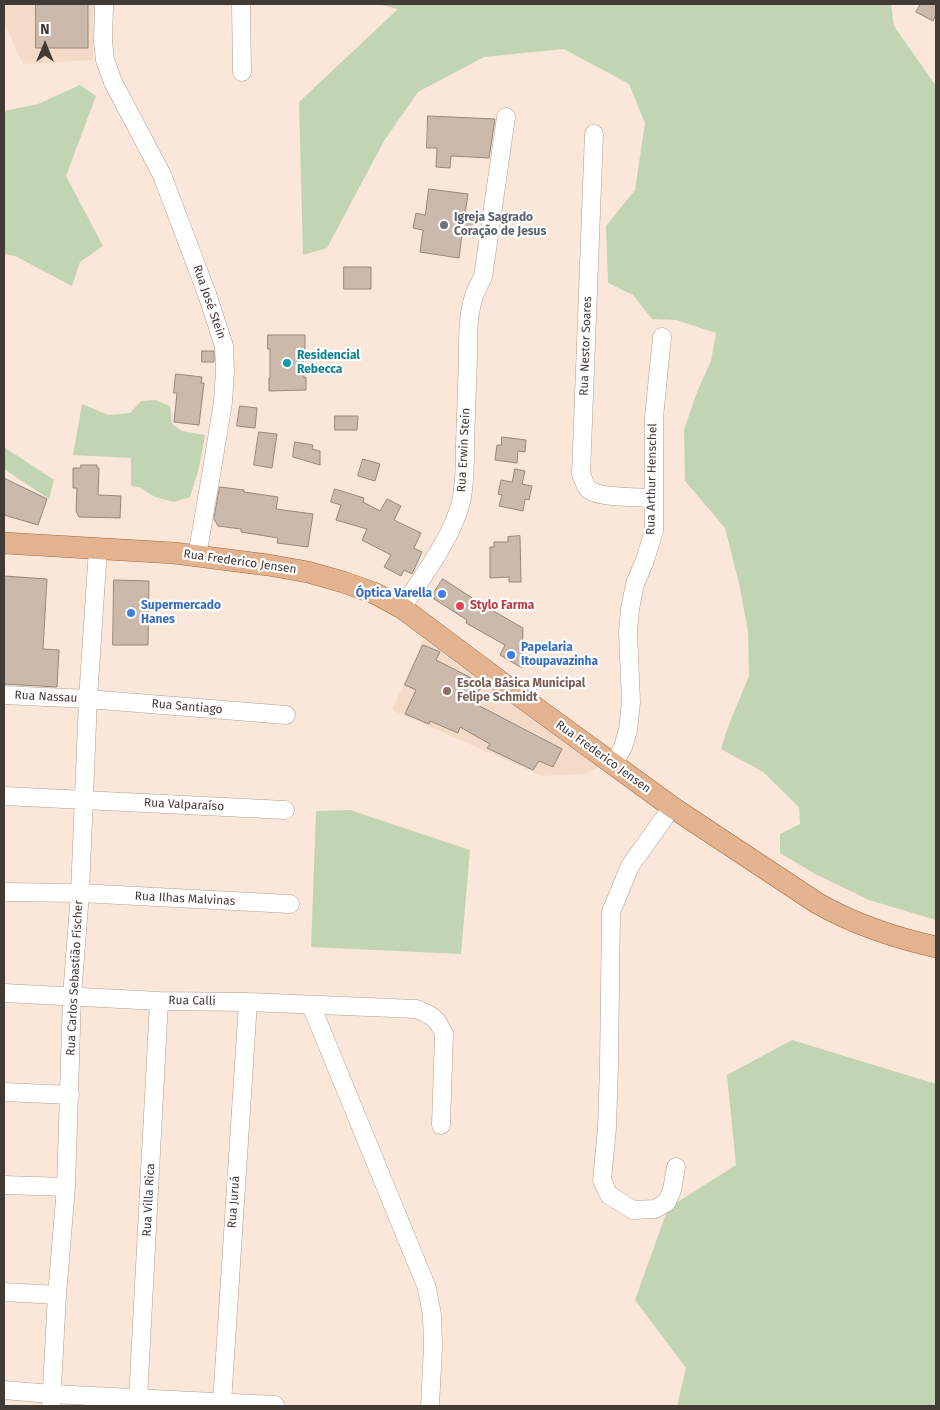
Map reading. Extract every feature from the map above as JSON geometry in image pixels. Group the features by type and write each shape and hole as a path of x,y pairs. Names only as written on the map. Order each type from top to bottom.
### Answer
{"main road":[{"name":"Rua Frederico Jensen","path":"4,543 197,556 268,564 308,572 374,593 402,608 672,807 828,909 872,928 936,947"}],"street":[{"name":"Rua José Stein","path":"104,4 103,41 105,60 118,92 162,175 207,294 224,346 223,402 197,556"},
{"path":"241,4 242,72"},
{"name":"Rua Erwin Stein","path":"402,608 441,546 454,522 461,501 465,475 470,307 473,295 483,277 506,117"},
{"name":"Rua Nestor Soares","path":"594,134 581,474 586,486 591,491 602,495 654,498"},
{"name":"Rua Arthur Henschel","path":"613,765 623,747 628,730 631,702 628,632 630,610 635,584 654,531 654,417 662,337"},
{"name":"Rua Carlos Sebastião Fischer","path":"51,1400 56,1295 66,1187 72,996 80,893 88,699 98,549"},
{"name":"Rua Nassau","path":"4,695 88,699"},
{"name":"Rua Santiago","path":"88,699 286,715"},
{"name":"Rua Valparaíso","path":"4,796 285,810"},
{"path":"672,807 630,866 611,912 607,1128 602,1180 609,1195 633,1210 655,1209 667,1202 672,1190 676,1167"},
{"name":"Rua Ilhas Malvinas","path":"4,892 80,893 290,904"},
{"name":"Rua Calli","path":"4,993 159,1001 248,1002 416,1009 427,1013 438,1022 444,1034 441,1125"},
{"name":"Rua Villa Rica","path":"138,1399 159,1001"},
{"name":"Rua Juruá","path":"222,1403 248,1002"},
{"path":"311,1005 427,1288 432,1315 433,1346 430,1406"},
{"path":"4,1092 70,1095"},
{"path":"4,1185 66,1187"},
{"path":"4,1292 56,1295"},
{"path":"4,1390 51,1400 138,1399 275,1405"}],"shaded area":[{"path":"4,4 94,4 93,60 23,64 4,23"},
{"name":"Escola Básica Municipal Felipe Schmidt","path":"423,639 598,767 585,774 542,776 392,710"}],"green space":[{"path":"377,4 891,4 894,26 936,86 936,920 869,900 815,874 780,853 780,834 800,824 799,807 763,772 721,749 749,676 748,632 739,583 725,528 685,481 684,430 697,392 711,361 716,333 676,320 652,319 633,295 608,283 606,226 635,190 645,123 629,84 564,49 484,57 418,92 384,141 327,248 303,255 299,102 398,9"},
{"path":"80,85 96,96 66,176 103,246 80,262 72,286 15,256 4,254 4,111 38,104"},
{"path":"155,400 170,406 172,424 182,431 205,435 199,468 190,497 174,502 155,497 139,487 131,486 131,458 73,455 82,404 108,415 130,413 141,401"},
{"path":"4,447 54,480 49,499 4,469"},
{"path":"350,810 470,850 461,954 311,947 316,811"},
{"path":"792,1040 936,1084 936,1406 677,1406 686,1368 635,1300 668,1208 736,1165 727,1075"}],"building":[{"path":"36,4 88,4 88,48 36,48"},
{"path":"921,4 936,4 936,14 933,21 916,12"},
{"path":"428,116 495,119 489,158 451,156 450,168 436,167 437,148 427,148"},
{"name":"Igreja Sagrado Coração de Jesus","path":"429,189 468,194 464,220 475,222 473,237 462,235 459,258 420,252 423,230 413,228 416,213 425,215"},
{"path":"344,267 371,267 371,289 344,289"},
{"name":"Residencial Rebecca","path":"268,335 305,335 305,349 303,349 306,390 269,391 270,349 268,349"},
{"path":"202,351 214,351 214,362 202,362"},
{"path":"176,374 202,377 201,383 204,383 199,425 174,422 177,393 174,393"},
{"path":"240,406 257,408 255,428 237,426"},
{"path":"335,416 358,416 357,430 335,430"},
{"path":"259,432 277,434 272,468 254,465"},
{"path":"502,437 526,440 525,452 518,451 517,463 495,460 497,445 501,445"},
{"path":"295,442 313,445 312,449 320,451 320,465 293,457"},
{"path":"363,459 380,464 375,481 358,476"},
{"path":"81,465 97,465 97,468 99,468 98,495 121,496 120,518 79,517 76,511 77,488 73,488 73,468 81,468"},
{"path":"515,469 525,471 522,484 532,486 529,500 525,499 523,511 499,506 502,495 498,494 501,480 512,482"},
{"path":"4,478 47,499 38,525 4,515"},
{"path":"220,487 278,497 276,509 313,514 308,547 277,543 278,538 241,532 241,529 218,526 214,519"},
{"path":"335,489 364,498 363,502 380,511 387,499 401,506 394,520 421,533 414,548 422,552 412,574 404,570 401,576 384,567 391,555 362,540 367,529 336,520 341,505 331,502"},
{"path":"520,536 521,582 509,582 509,577 490,578 490,547 494,547 494,542 508,542 508,537"},
{"path":"4,576 47,579 43,649 59,650 57,687 4,684"},
{"path":"443,579 523,628 522,668 500,655 505,645 466,623 467,620 431,597"},
{"name":"Supermercado Hanes","path":"114,580 149,581 148,645 113,645"},
{"name":"Escola Básica Municipal Felipe Schmidt","path":"423,645 440,652 436,660 483,684 472,702 562,749 553,767 539,761 533,770 487,748 490,744 460,727 458,733 430,721 429,724 405,714 416,690 405,685"}],"place":[{"name":"Igreja Sagrado Coração de Jesus","path":"444,225"},
{"name":"Residencial Rebecca","path":"287,363"},
{"name":"Óptica Varella","path":"442,594"},
{"name":"Stylo Farma","path":"460,606"},
{"name":"Supermercado Hanes","path":"131,613"},
{"name":"Papelaria Itoupavazinha","path":"511,655"},
{"name":"Escola Básica Municipal Felipe Schmidt","path":"447,691"}]}
